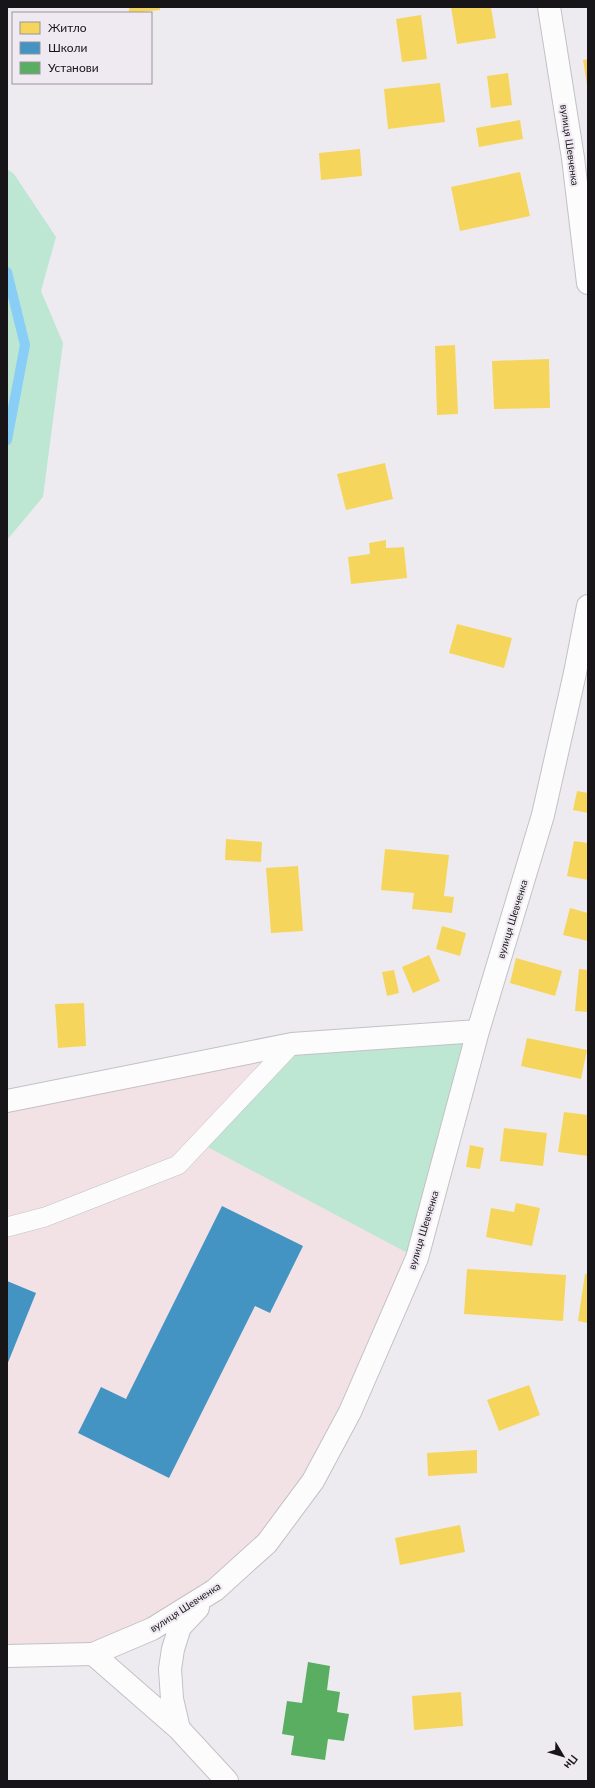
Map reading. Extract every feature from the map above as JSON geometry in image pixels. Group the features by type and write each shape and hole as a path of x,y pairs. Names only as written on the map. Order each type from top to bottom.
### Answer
{"street":[{"name":"вулиця Шевченка","path":"549,7 573,158 588,283"},
{"name":"вулиця Шевченка","path":"7,1656 92,1654 152,1629 215,1590 267,1543 312,1481 350,1412 417,1258 478,1031 543,815 575,673 588,606"},
{"path":"7,1101 292,1044 478,1031"},
{"path":"179,1729 172,1699 170,1669 173,1649 180,1627 215,1590"},
{"path":"92,1654 179,1729 227,1781"}],"lane":[{"path":"7,1227 45,1217 178,1165 292,1044"}],"shaded area":[{"path":"292,1044 417,1258 382,1341 267,1543 129,1640 7,1656 7,1101"}],"green space":[{"path":"7,169 14,174 56,237 41,291 63,343 43,497 7,540"},
{"path":"478,1031 417,1258 200,1143 292,1044"}],"building: Житло":[{"path":"129,7 160,7 160,10 129,12"},
{"path":"451,7 491,7 496,38 457,44"},
{"path":"421,15 427,59 402,62 396,19"},
{"path":"588,59 588,85 587,85 583,60"},
{"path":"508,73 512,105 491,108 487,76"},
{"path":"440,83 445,122 388,129 384,89"},
{"path":"520,120 523,139 479,147 476,128"},
{"path":"360,149 362,176 321,180 319,153"},
{"path":"520,172 530,216 460,231 451,187"},
{"path":"455,345 458,414 437,415 435,346"},
{"path":"549,359 550,408 494,409 492,361"},
{"path":"385,463 393,499 346,510 337,474"},
{"path":"386,540 386,548 404,547 407,578 351,584 348,557 370,554 369,543"},
{"path":"457,624 512,638 504,668 449,653"},
{"path":"577,791 588,793 588,813 573,810"},
{"path":"226,839 262,842 261,862 225,860"},
{"path":"574,841 588,843 588,880 567,876"},
{"path":"385,849 449,855 444,896 454,897 452,913 412,909 414,893 381,890"},
{"path":"298,866 303,931 271,933 266,868"},
{"path":"570,908 588,913 588,941 563,935"},
{"path":"442,926 466,933 460,956 436,949"},
{"path":"429,955 440,981 413,993 402,967"},
{"path":"516,958 562,971 555,996 510,983"},
{"path":"579,969 588,970 588,1012 575,1011"},
{"path":"394,970 399,993 387,996 382,972"},
{"path":"84,1003 86,1046 58,1048 55,1004"},
{"path":"527,1038 587,1050 581,1079 521,1066"},
{"path":"564,1112 588,1115 588,1156 558,1152"},
{"path":"504,1128 547,1133 543,1166 500,1161"},
{"path":"470,1145 484,1148 480,1169 466,1167"},
{"path":"516,1203 540,1208 532,1246 486,1237 491,1208 514,1212"},
{"path":"467,1269 566,1275 563,1321 464,1314"},
{"path":"585,1274 588,1274 588,1323 578,1321"},
{"path":"529,1385 540,1415 499,1431 487,1400"},
{"path":"477,1450 477,1473 428,1476 427,1453"},
{"path":"460,1525 465,1552 400,1565 395,1538"},
{"path":"461,1692 463,1726 414,1730 412,1696"}],"building: Школи":[{"path":"222,1206 303,1246 270,1313 255,1306 169,1478 78,1433 101,1387 126,1399"},
{"path":"7,1281 36,1293 7,1365"}],"building: Установи":[{"path":"308,1662 330,1666 327,1690 340,1692 337,1712 349,1714 344,1741 328,1739 325,1760 291,1755 294,1736 282,1734 287,1701 302,1703"}],"waterway":[{"path":"7,272 25,345 7,440"}]}
